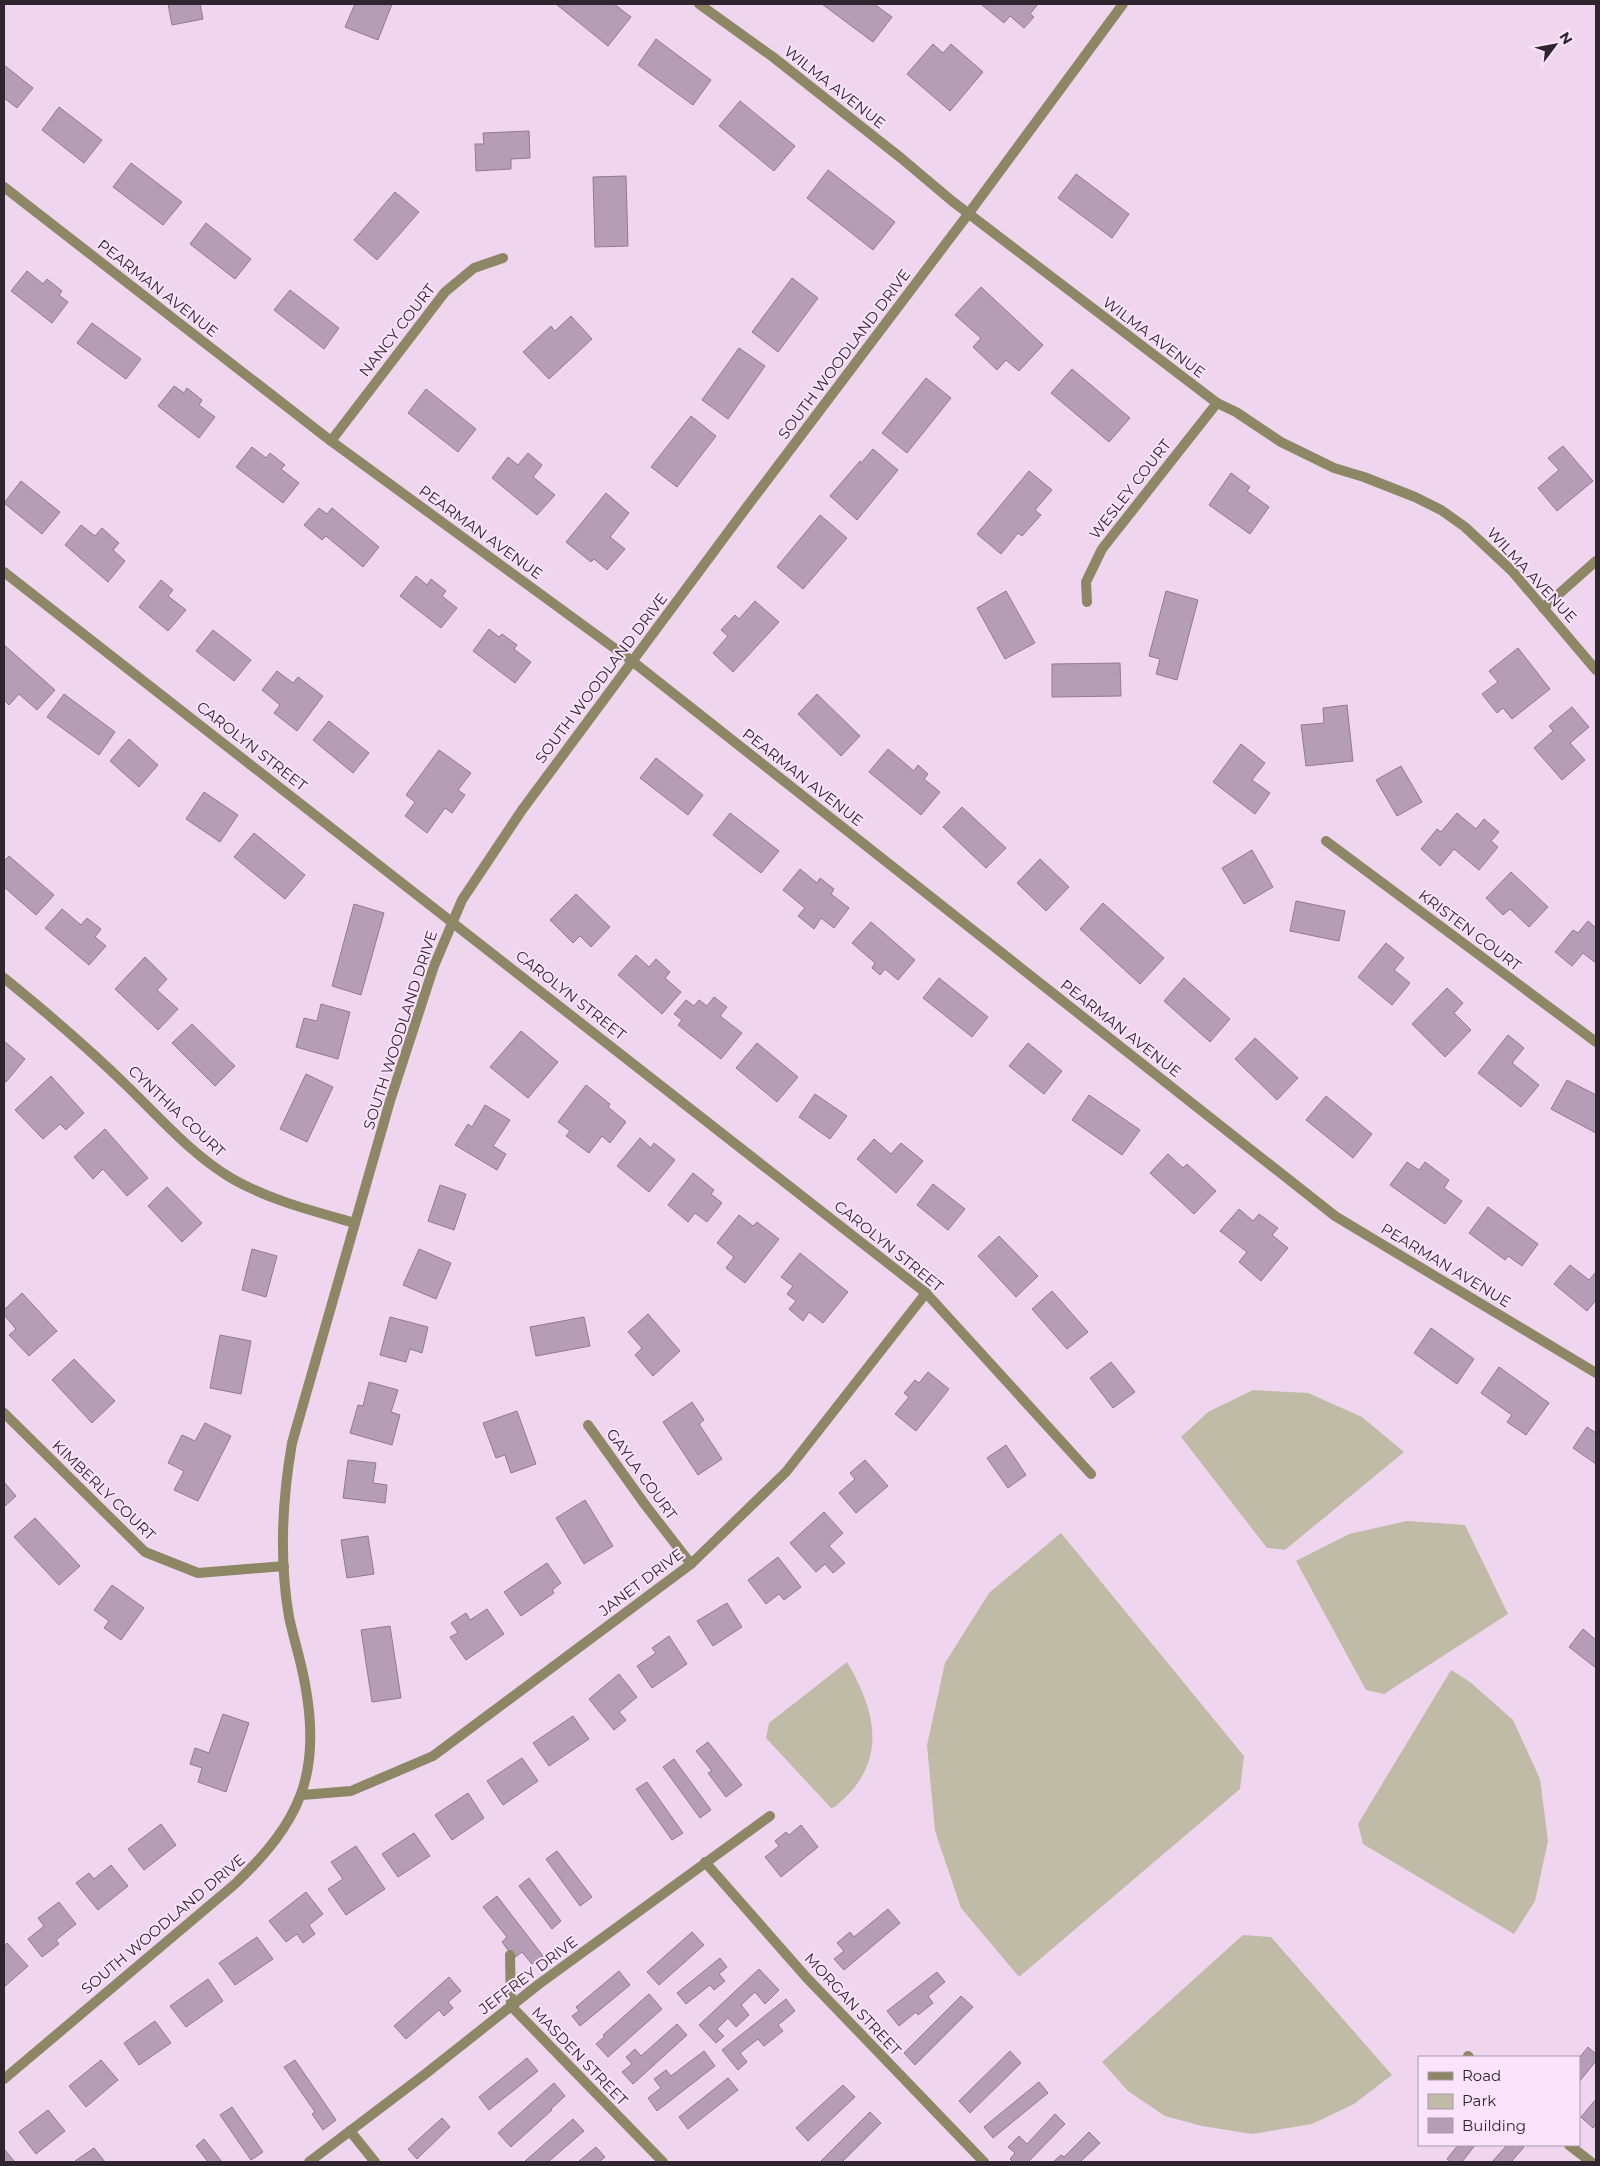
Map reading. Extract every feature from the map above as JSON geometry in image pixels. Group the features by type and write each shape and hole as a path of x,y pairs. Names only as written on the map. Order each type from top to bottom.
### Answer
{"street":[{"name":"WILMA AVENUE","path":"699,4 773,57 969,213 1217,403 1236,412 1281,442 1334,468 1389,487 1441,510 1465,527 1491,550 1596,670"},
{"name":"SOUTH WOODLAND DRIVE","path":"4,2079 235,1884 258,1862 279,1837 302,1795 311,1748 310,1716 305,1683 289,1617 284,1566 282,1514 292,1443 390,1101 434,966 462,900 522,810 969,213 1122,4"},
{"name":"PEARMAN AVENUE","path":"4,187 331,440 632,661 1335,1216 1596,1373"},
{"name":"NANCY COURT","path":"331,440 445,292 474,268 502,258"},
{"name":"WESLEY COURT","path":"1086,602 1086,582 1102,549 1217,403"},
{"path":"1543,608 1596,560"},
{"name":"CAROLYN STREET","path":"4,572 926,1293 1091,1474"},
{"name":"KRISTEN COURT","path":"1326,841 1596,1042"},
{"name":"CYNTHIA COURT","path":"4,978 60,1023 213,1166 248,1187 264,1194 287,1203 355,1223"},
{"name":"JANET DRIVE","path":"302,1795 351,1791 434,1756 691,1564 786,1472 926,1293"},
{"name":"KIMBERLY COURT","path":"4,1413 145,1552 198,1573 284,1566"},
{"name":"GAYLA COURT","path":"588,1425 646,1506 691,1564"},
{"name":"JEFFREY DRIVE","path":"309,2162 511,2006 770,1816"},
{"name":"MORGAN STREET","path":"705,1862 806,1977 984,2162"},
{"name":"MASDEN STREET","path":"510,1955 511,2006 663,2162"},
{"path":"350,2131 375,2162"},
{"path":"1570,2146 1591,2162"}],"green space":[{"path":"1253,1390 1308,1393 1362,1417 1404,1452 1285,1550 1267,1548 1181,1437 1208,1412"},
{"path":"1407,1521 1465,1525 1508,1614 1384,1694 1366,1690 1296,1561 1349,1534"},
{"path":"1061,1533 1244,1756 1240,1789 1019,1977 961,1908 935,1831 927,1745 945,1663 989,1593"},
{"path":"847,1662 862,1691 867,1706 871,1721 871,1751 867,1766 857,1785 835,1807 831,1808 766,1738 769,1723"},
{"path":"1451,1670 1470,1682 1513,1720 1540,1779 1548,1841 1535,1901 1514,1934 1363,1844 1358,1824"},
{"path":"1243,1935 1271,1937 1392,2075 1354,2104 1312,2124 1252,2134 1202,2126 1165,2116 1128,2091 1102,2062"}],"building":[{"path":"168,4 200,4 203,19 172,25"},
{"path":"355,4 392,4 378,40 345,27"},
{"path":"556,4 614,4 631,17 608,46"},
{"path":"822,4 874,4 892,17 873,42"},
{"path":"983,4 1038,4 1030,14 1034,17 1024,28 1010,16 1004,23"},
{"path":"656,39 711,80 693,105 638,65"},
{"path":"933,44 943,53 951,44 983,72 950,111 907,74"},
{"path":"4,65 33,88 17,108 4,98"},
{"path":"740,101 795,146 774,171 719,126"},
{"path":"59,107 102,140 84,163 42,130"},
{"path":"529,131 530,158 511,159 511,169 476,171 475,144 484,144 483,133"},
{"path":"131,163 182,202 163,225 113,187"},
{"path":"828,170 895,222 873,250 807,198"},
{"path":"1076,174 1129,214 1112,238 1058,198"},
{"path":"626,176 628,246 595,247 593,177"},
{"path":"395,192 419,212 377,260 354,240"},
{"path":"206,223 251,259 235,279 190,244"},
{"path":"27,271 43,284 47,279 62,291 59,295 68,302 52,323 11,291"},
{"path":"792,278 818,298 778,352 752,332"},
{"path":"981,287 1043,345 1019,371 1006,360 997,370 973,347 981,338 955,315"},
{"path":"290,290 339,328 324,349 274,310"},
{"path":"571,316 592,339 549,379 523,352 551,326 555,331"},
{"path":"92,323 141,359 126,379 77,343"},
{"path":"739,348 765,366 728,419 702,400"},
{"path":"1072,369 1130,418 1109,442 1051,393"},
{"path":"926,378 951,398 907,453 882,433"},
{"path":"174,386 184,393 187,388 202,400 199,405 215,417 199,438 158,406"},
{"path":"426,389 476,429 458,452 408,413"},
{"path":"691,416 716,436 677,487 651,467"},
{"path":"1563,446 1593,481 1557,511 1538,488 1559,470 1548,458"},
{"path":"252,447 266,458 270,453 285,465 281,469 299,483 283,503 236,467"},
{"path":"873,449 898,470 857,520 830,496"},
{"path":"528,453 542,465 533,477 555,495 537,515 492,478 508,457 518,465"},
{"path":"1029,471 1052,490 1035,510 1041,515 1022,536 1018,533 1001,554 977,534"},
{"path":"1231,473 1250,487 1247,491 1269,507 1250,534 1209,505"},
{"path":"21,481 60,512 42,534 4,503"},
{"path":"606,493 629,513 610,537 625,549 607,570 594,559 591,562 566,542"},
{"path":"319,508 327,514 332,508 379,547 363,567 326,536 322,540 304,525"},
{"path":"820,515 847,538 803,589 777,567"},
{"path":"81,525 95,536 102,528 119,543 113,550 125,561 108,582 65,545"},
{"path":"416,576 427,585 431,579 446,591 442,596 457,608 441,628 400,596"},
{"path":"161,580 173,590 168,596 186,610 168,631 139,607"},
{"path":"1006,591 1035,643 1005,659 977,608"},
{"path":"1166,591 1198,600 1177,680 1156,674 1160,659 1149,656"},
{"path":"755,601 779,622 733,672 713,653 728,636 721,630 735,615 739,619"},
{"path":"489,629 499,637 502,634 517,645 514,649 531,662 515,683 473,651"},
{"path":"213,630 251,660 234,681 196,651"},
{"path":"4,645 55,690 37,710 19,694 9,705 4,700"},
{"path":"1518,648 1550,689 1512,719 1503,708 1497,713 1482,694 1498,682 1489,671"},
{"path":"1120,663 1121,696 1052,697 1052,664"},
{"path":"277,671 293,683 298,677 323,696 297,731 274,713 280,705 262,690"},
{"path":"64,694 115,732 99,755 47,717"},
{"path":"817,694 860,736 841,756 798,714"},
{"path":"1347,705 1353,761 1306,766 1301,725 1324,723 1323,708"},
{"path":"1572,707 1589,727 1570,743 1585,760 1562,780 1534,748 1553,731 1549,726"},
{"path":"329,721 369,753 353,773 313,740"},
{"path":"129,739 158,765 139,787 110,761"},
{"path":"1241,744 1265,763 1252,780 1270,793 1255,814 1213,782"},
{"path":"888,749 914,771 918,765 928,774 924,779 940,792 921,815 869,772"},
{"path":"439,750 471,773 458,790 465,795 452,813 445,808 427,833 405,816 415,802 406,795"},
{"path":"656,758 703,795 688,815 640,778"},
{"path":"1401,766 1422,802 1397,816 1376,780"},
{"path":"204,792 238,815 220,842 186,819"},
{"path":"962,807 1006,848 986,868 943,827"},
{"path":"730,813 779,851 761,873 713,835"},
{"path":"1457,813 1476,829 1484,819 1499,832 1491,841 1498,847 1479,870 1454,849 1440,866 1421,849 1437,829 1441,832"},
{"path":"254,833 305,875 285,899 234,857"},
{"path":"1252,850 1273,887 1244,904 1222,868"},
{"path":"9,856 54,895 36,915 4,887 4,861"},
{"path":"1040,859 1069,887 1046,911 1017,883"},
{"path":"800,869 817,883 820,878 834,889 831,894 849,908 834,928 821,918 814,929 798,916 805,908 783,890"},
{"path":"1511,872 1548,907 1529,927 1510,909 1503,915 1486,898"},
{"path":"576,894 610,927 591,947 580,936 573,943 550,920"},
{"path":"1296,901 1345,911 1339,941 1290,931"},
{"path":"1103,903 1164,958 1140,984 1080,929"},
{"path":"354,904 384,913 361,995 332,986"},
{"path":"62,909 81,925 87,918 101,929 95,937 106,946 89,965 45,928"},
{"path":"1588,921 1596,928 1596,963 1583,953 1572,966 1555,952 1573,930 1578,933"},
{"path":"871,922 915,960 898,980 885,969 880,975 872,968 875,963 852,943"},
{"path":"1386,943 1404,958 1394,970 1410,983 1392,1005 1358,977"},
{"path":"636,955 649,967 656,959 670,972 665,978 681,992 662,1014 618,975"},
{"path":"145,957 167,979 157,990 178,1009 158,1030 115,989"},
{"path":"939,978 988,1017 972,1037 923,998"},
{"path":"1184,978 1230,1019 1210,1042 1164,1001"},
{"path":"1447,988 1463,1003 1454,1013 1471,1030 1445,1057 1412,1024"},
{"path":"714,997 727,1007 720,1016 742,1033 721,1059 678,1025 682,1020 674,1014 686,1000 694,1006 699,1000 707,1006"},
{"path":"321,1004 350,1012 338,1059 296,1047 304,1018 317,1021"},
{"path":"192,1024 235,1066 215,1086 172,1043"},
{"path":"521,1031 558,1062 528,1098 490,1067"},
{"path":"1508,1035 1524,1048 1512,1063 1539,1085 1521,1107 1478,1073"},
{"path":"1255,1038 1298,1078 1277,1100 1235,1059"},
{"path":"4,1041 25,1059 6,1082 4,1080"},
{"path":"757,1043 798,1077 777,1102 736,1068"},
{"path":"1028,1043 1062,1071 1044,1094 1009,1066"},
{"path":"306,1074 333,1087 307,1142 280,1129"},
{"path":"51,1076 84,1113 66,1130 60,1124 43,1139 15,1110"},
{"path":"1567,1080 1596,1095 1596,1133 1551,1109"},
{"path":"586,1085 610,1104 608,1107 626,1122 610,1143 602,1136 589,1153 566,1136 570,1131 558,1122"},
{"path":"815,1094 847,1116 830,1139 799,1117"},
{"path":"1089,1095 1140,1130 1122,1155 1072,1120"},
{"path":"1326,1096 1372,1134 1353,1158 1306,1120"},
{"path":"485,1105 510,1120 493,1146 506,1154 497,1170 455,1145 468,1124 472,1127"},
{"path":"105,1129 148,1178 127,1196 103,1169 93,1179 74,1157"},
{"path":"640,1138 651,1148 654,1143 675,1160 649,1192 617,1166"},
{"path":"874,1139 891,1154 901,1143 923,1161 896,1193 857,1159"},
{"path":"1168,1154 1183,1168 1187,1164 1216,1191 1194,1214 1150,1173"},
{"path":"1407,1162 1419,1170 1425,1162 1449,1180 1444,1188 1462,1201 1445,1224 1390,1185"},
{"path":"693,1173 714,1190 711,1194 722,1203 707,1222 695,1213 688,1222 668,1205"},
{"path":"933,1184 965,1209 948,1230 917,1205"},
{"path":"440,1185 466,1194 454,1230 428,1221"},
{"path":"167,1187 202,1223 182,1242 148,1206"},
{"path":"1488,1207 1538,1244 1522,1266 1508,1256 1505,1260 1469,1233"},
{"path":"1239,1209 1253,1221 1259,1214 1278,1228 1272,1235 1288,1248 1261,1281 1239,1262 1247,1252 1220,1231"},
{"path":"739,1215 753,1226 757,1222 779,1239 745,1283 726,1268 734,1257 717,1243"},
{"path":"999,1236 1038,1276 1016,1297 978,1256"},
{"path":"252,1249 277,1256 266,1297 242,1290"},
{"path":"419,1249 451,1263 436,1299 403,1285"},
{"path":"800,1253 848,1292 823,1323 809,1312 803,1321 789,1309 796,1301 787,1294 793,1286 781,1277"},
{"path":"1570,1265 1589,1280 1596,1272 1596,1300 1587,1311 1554,1284"},
{"path":"1052,1291 1088,1332 1067,1349 1032,1309"},
{"path":"22,1293 57,1331 29,1356 9,1335 16,1329 4,1315 4,1310"},
{"path":"648,1314 680,1351 653,1376 635,1355 642,1348 628,1332"},
{"path":"390,1317 428,1327 422,1353 410,1349 406,1362 380,1355"},
{"path":"584,1317 590,1346 536,1356 530,1327"},
{"path":"1431,1328 1474,1359 1457,1384 1414,1353"},
{"path":"220,1335 251,1341 241,1394 210,1388"},
{"path":"74,1359 115,1401 92,1423 52,1380"},
{"path":"1111,1362 1135,1392 1113,1408 1090,1378"},
{"path":"1499,1367 1549,1403 1526,1435 1507,1422 1512,1415 1481,1393"},
{"path":"928,1372 949,1389 916,1431 895,1414 909,1397 904,1393 915,1380 919,1383"},
{"path":"369,1382 398,1390 391,1412 400,1415 392,1445 350,1433 358,1405 363,1406"},
{"path":"692,1402 704,1420 699,1424 722,1459 698,1475 663,1422"},
{"path":"517,1411 536,1464 511,1473 505,1455 496,1458 483,1423"},
{"path":"205,1423 231,1436 198,1501 174,1490 184,1471 168,1463 182,1435 195,1441"},
{"path":"1587,1427 1596,1433 1596,1464 1573,1448"},
{"path":"1006,1445 1026,1475 1008,1488 987,1458"},
{"path":"348,1460 376,1463 373,1483 387,1485 385,1503 343,1498"},
{"path":"865,1460 888,1486 856,1513 839,1493 855,1479 850,1473"},
{"path":"4,1482 16,1496 4,1507"},
{"path":"585,1500 613,1546 584,1564 556,1518"},
{"path":"824,1512 843,1533 829,1546 845,1563 833,1573 825,1564 816,1572 790,1543"},
{"path":"35,1518 80,1566 59,1585 14,1537"},
{"path":"368,1536 374,1574 347,1578 341,1540"},
{"path":"778,1557 801,1587 784,1600 779,1594 766,1604 748,1580"},
{"path":"547,1563 561,1583 552,1590 554,1593 521,1616 504,1592"},
{"path":"112,1585 144,1608 121,1640 104,1628 109,1621 94,1610"},
{"path":"727,1603 742,1627 713,1646 697,1621"},
{"path":"487,1609 504,1634 466,1660 450,1637 458,1633 451,1623 466,1613 470,1620"},
{"path":"390,1626 401,1698 372,1702 361,1630"},
{"path":"1583,1629 1596,1640 1596,1668 1569,1647"},
{"path":"669,1636 687,1664 652,1688 637,1666 656,1653 652,1648"},
{"path":"619,1674 637,1697 619,1712 626,1720 614,1730 589,1699"},
{"path":"223,1714 249,1723 226,1792 198,1782 202,1768 190,1764 195,1748 209,1753"},
{"path":"573,1716 589,1739 549,1766 533,1743"},
{"path":"708,1742 742,1785 726,1797 708,1773 712,1771 696,1751"},
{"path":"522,1758 538,1781 503,1805 487,1781"},
{"path":"674,1759 711,1810 700,1818 663,1767"},
{"path":"647,1782 683,1833 672,1840 636,1789"},
{"path":"468,1793 484,1818 452,1840 435,1815"},
{"path":"161,1824 176,1845 144,1870 128,1849"},
{"path":"801,1825 818,1847 781,1877 765,1857 779,1846 775,1841 786,1832 789,1835"},
{"path":"414,1833 430,1856 398,1877 382,1854"},
{"path":"356,1846 385,1889 346,1915 328,1889 343,1879 331,1862"},
{"path":"557,1851 592,1897 580,1906 546,1859"},
{"path":"111,1865 128,1886 98,1910 76,1883 89,1873 94,1879"},
{"path":"529,1878 561,1921 552,1929 519,1886"},
{"path":"306,1892 323,1914 309,1925 315,1934 303,1943 297,1934 286,1942 269,1921"},
{"path":"497,1896 543,1956 532,1964 522,1952 514,1958 502,1942 507,1937 483,1907"},
{"path":"59,1902 76,1924 56,1940 59,1944 42,1957 28,1939 44,1926 38,1918"},
{"path":"888,1909 900,1923 844,1970 834,1959 844,1951 837,1943 850,1932 854,1937"},
{"path":"692,1932 704,1945 659,1985 647,1972"},
{"path":"257,1937 273,1959 235,1985 219,1963"},
{"path":"7,1943 28,1966 4,1987 4,1946"},
{"path":"720,1958 727,1967 719,1974 725,1981 714,1990 710,1985 686,2004 677,1993"},
{"path":"759,1969 779,1990 765,2004 755,1992 741,2005 749,2015 736,2027 728,2018 717,2029 724,2036 716,2043 699,2025"},
{"path":"619,1971 630,1985 580,2026 572,2016 579,2011 576,2007"},
{"path":"937,1972 945,1982 928,1996 933,2003 918,2015 916,2012 899,2026 887,2011"},
{"path":"449,1977 461,1991 448,2002 453,2008 444,2016 439,2010 406,2039 394,2026"},
{"path":"208,1979 223,2001 186,2027 170,2006"},
{"path":"649,1994 662,2009 608,2057 596,2044 605,2036 603,2035"},
{"path":"961,1996 973,2007 915,2065 904,2053"},
{"path":"786,1999 795,2011 778,2025 783,2031 764,2046 758,2039 740,2053 747,2062 738,2070 722,2050"},
{"path":"155,2021 171,2043 139,2065 124,2043"},
{"path":"677,2024 687,2035 633,2084 622,2072 632,2064 626,2057 635,2049 641,2056"},
{"path":"1588,2047 1596,2054 1596,2061 1580,2081 1580,2057"},
{"path":"704,2051 715,2066 657,2111 648,2098 661,2088 654,2079 666,2070 671,2076"},
{"path":"1010,2051 1021,2063 970,2113 959,2101"},
{"path":"527,2058 538,2071 489,2110 479,2097"},
{"path":"101,2060 118,2080 86,2107 69,2086"},
{"path":"295,2060 336,2120 323,2130 312,2114 315,2112 284,2067"},
{"path":"728,2078 738,2090 688,2129 679,2117"},
{"path":"1039,2082 1048,2093 993,2138 984,2127"},
{"path":"554,2083 565,2096 511,2147 498,2133"},
{"path":"843,2085 855,2097 808,2141 796,2128"},
{"path":"1596,2099 1596,2125 1593,2128 1581,2117"},
{"path":"232,2107 263,2152 251,2160 220,2115"},
{"path":"48,2110 65,2131 36,2154 19,2132"},
{"path":"870,2112 881,2123 842,2162 820,2162"},
{"path":"1055,2114 1065,2124 1028,2162 1013,2162 1010,2159 1015,2153 1008,2147 1019,2136 1027,2144"},
{"path":"442,2118 450,2127 417,2159 408,2149"},
{"path":"573,2119 584,2131 548,2162 524,2162"},
{"path":"1089,2132 1100,2143 1080,2162 1053,2162 1061,2155 1064,2157"},
{"path":"204,2139 222,2162 208,2162 196,2146"},
{"path":"1457,2146 1474,2146 1462,2162 1451,2162 1447,2159"},
{"path":"1506,2146 1524,2147 1511,2162 1492,2162"},
{"path":"596,2147 605,2157 599,2162 578,2162"},
{"path":"94,2148 105,2162 75,2161"},
{"path":"4,2149 15,2162 4,2162"}]}
